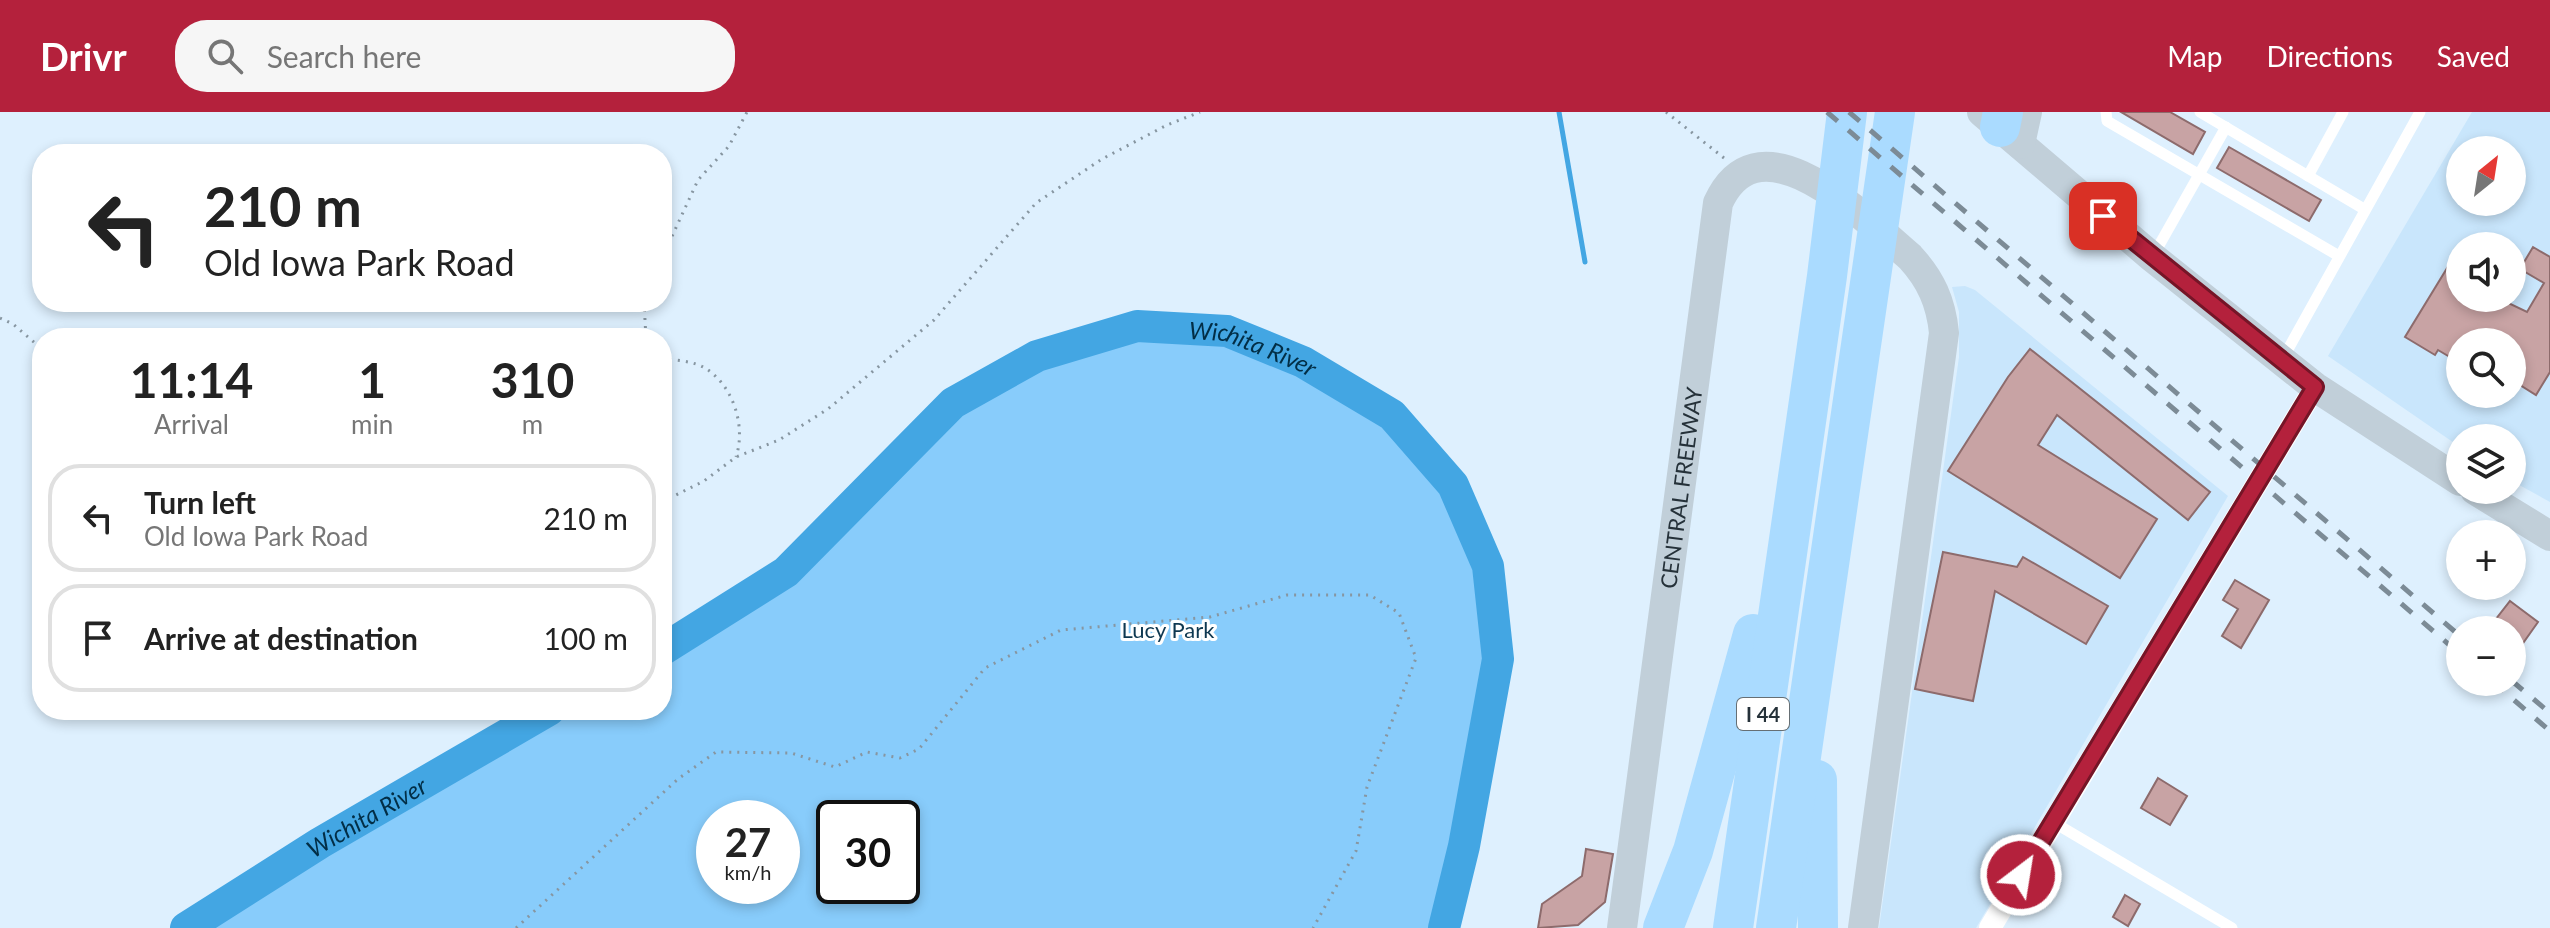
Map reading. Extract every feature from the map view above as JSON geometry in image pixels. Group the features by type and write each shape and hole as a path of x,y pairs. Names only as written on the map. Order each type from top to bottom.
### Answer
{"highway":[{"name":"I 44","path":"1733,928 1792,499 1827,276 1847,112"},
{"name":"I 44","path":"1776,928 1895,112"},
{"path":"1663,928 1693,851 1792,499"},
{"path":"1816,640 1818,928"}],"main road":[{"path":"2006,121 2152,257 2315,387 2446,472"},
{"path":"1738,167 1755,157 1772,156 1806,168 1910,257 1925,274 1941,309 1944,333 1863,928"},
{"name":"CENTRAL FREEWAY","path":"1622,928 1713,229 1725,184 1738,167"},
{"path":"2498,504 2550,536"}],"street":[{"path":"1990,928 2315,387"}],"lane":[{"path":"2106,112 2107,121 2339,256"},
{"path":"2200,112 2364,209"},
{"path":"2308,176 2343,112"},
{"path":"2282,360 2420,112"},
{"path":"2152,257 2226,127"},
{"path":"2053,822 2232,928"}],"path":[{"path":"672,236 698,180 729,146 747,112"},
{"path":"672,497 704,481 736,457 779,440 828,409 923,329 1036,203 1102,159 1167,125 1200,112"},
{"path":"1666,112 1738,167"},
{"path":"0,318 13,324 32,340"},
{"path":"672,361 705,368 725,387 743,438 736,457"},
{"path":"516,928 678,779 716,752 791,753 835,767 867,752 900,758 919,749 985,668 1061,630 1210,617 1287,595 1370,595 1399,613 1416,658 1367,787 1356,851 1313,928"}],"shaded area":[{"path":"2472,112 2550,112 2550,502 2526,489 2526,424 2446,424 2446,437 2328,356 2446,156 2446,216 2526,216 2526,136 2458,136"},
{"path":"1965,286 1975,290 2228,496 1976,928 1879,928 1959,357 1959,312 1952,287"}],"green space":[{"name":"Lucy Park","path":"1137,326 1227,331 1303,362 1392,415 1453,485 1488,566 1498,659 1464,846 1444,928 186,928 320,843 532,720 672,720 672,644 786,572 953,403 1037,356"}],"building":[{"path":"2121,112 2170,112 2205,132 2193,154"},
{"path":"2229,147 2321,200 2309,221 2217,168"},
{"path":"2533,247 2550,257 2550,372 2536,395 2526,389 2526,328 2446,328 2446,355 2438,350 2435,355 2405,337 2446,270 2446,312 2527,312 2544,283 2526,272 2526,259"},
{"path":"2030,349 2210,492 2188,520 2057,415 2038,445 2157,519 2120,578 1948,471 2008,377"},
{"path":"1943,552 2017,567 2023,557 2108,606 2086,644 1995,591 1973,701 1915,689"},
{"path":"2235,580 2269,600 2241,648 2222,636 2238,609 2223,600"},
{"path":"2510,601 2538,622 2526,639 2526,616 2498,616"},
{"path":"2158,778 2187,796 2170,825 2141,808"},
{"path":"1586,849 1613,854 1605,902 1578,925 1538,928 1542,904 1582,876"},
{"path":"2125,895 2140,904 2128,926 2113,917"}],"waterway":[{"path":"1559,112 1585,262"},
{"name":"Wichita River","path":"672,644 786,572 953,403 1037,356 1137,326 1227,331 1303,362 1392,415 1453,485 1488,566 1498,659 1464,846 1444,928"},
{"name":"Wichita River","path":"186,928 320,843 532,720"}],"railway":[{"path":"1827,112 2446,642"},
{"path":"1849,112 2446,624"},
{"path":"2526,693 2550,713"},
{"path":"2509,696 2550,731"}],"route":[{"path":"2021,875 2315,387 2103,216"}]}
